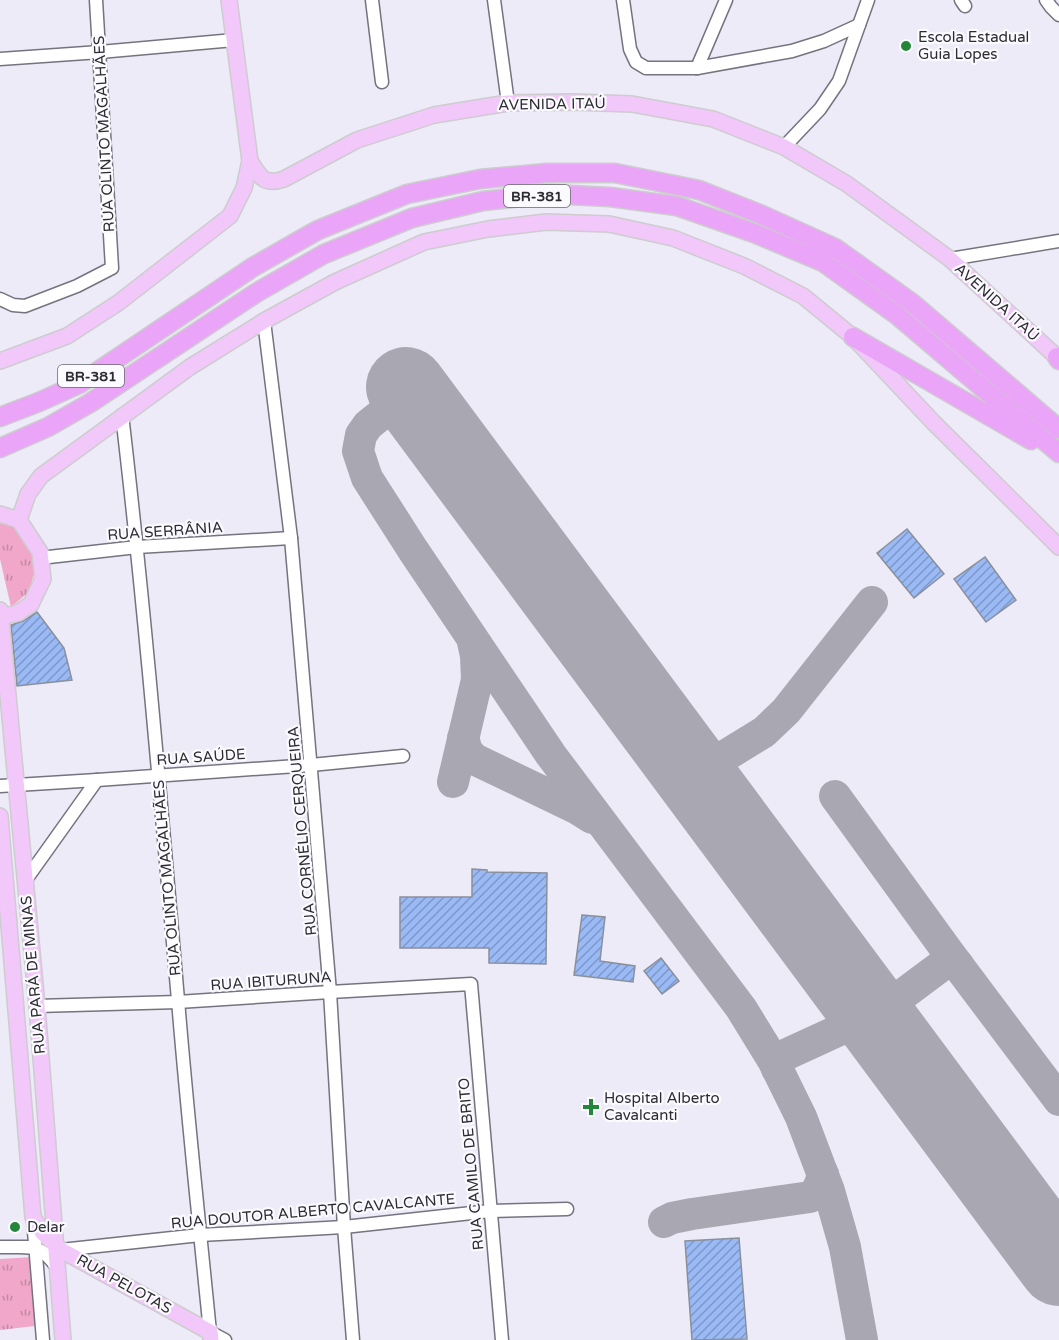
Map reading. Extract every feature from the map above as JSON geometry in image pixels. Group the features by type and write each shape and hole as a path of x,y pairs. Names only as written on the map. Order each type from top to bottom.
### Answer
{"highway":[{"name":"BR-381","path":"0,417 79,384 253,267 318,230 407,194 480,179 547,173 615,173 699,190 835,248 912,303 1059,429"},
{"name":"BR-381","path":"0,448 48,427 90,403 256,293 324,254 412,218 483,201 550,194 610,197 678,206 754,233 823,262 897,315 1059,455"},
{"path":"853,337 1059,455"}],"main road":[{"path":"0,361 67,336 118,303 230,216 244,188 250,161 229,0"},
{"name":"AVENIDA ITAÚ","path":"250,161 266,181 274,182 284,179 357,140 434,115 508,103 632,104 713,119 784,147 847,184 950,259 1058,359"},
{"path":"19,520 28,494 41,476 190,367 264,321 335,282 424,242 488,229 546,222 609,224 673,238 744,266 803,296 853,337 933,422 1059,547"},
{"path":"0,514 19,520 40,552 43,579 31,604 18,613 1,614"},
{"name":"RUA PARÁ DE MINAS","path":"1,614 58,1248 63,1340"},
{"name":"RUA PARÁ DE MINAS","path":"0,816 33,1217"},
{"name":"RUA PELOTAS","path":"33,1217 42,1232 58,1248 210,1336"}],"street":[{"name":"RUA OLINTO MAGALHÃES","path":"2,302 25,306 112,268 96,0"},
{"path":"372,0 382,82"},
{"path":"494,0 508,103"},
{"path":"623,0 630,49 636,62 646,68 697,68 792,51 824,41 859,25"},
{"path":"697,68 726,0"},
{"path":"784,147 820,109 839,81 868,0"},
{"path":"1046,0 1059,15"},
{"path":"0,59 234,40"},
{"path":"950,259 1059,241"},
{"name":"RUA CORNÉLIO CERQUEIRA","path":"264,321 291,538 311,765 330,992 353,1340"},
{"name":"RUA OLINTO MAGALHÃES","path":"122,415 138,547 210,1336"},
{"name":"RUA SERRÂNIA","path":"40,558 138,547 291,538"},
{"name":"RUA SAÚDE","path":"0,786 311,765 403,756"},
{"path":"25,881 97,780"},
{"name":"RUA IBITURUNA","path":"37,1006 178,1002 471,984"},
{"name":"RUA CAMILO DE BRITO","path":"471,984 502,1340"},
{"name":"RUA DOUTOR ALBERTO CAVALCANTE","path":"58,1248 200,1235 344,1227 490,1211 567,1209"},
{"name":"RUA PARÁ DE MINAS","path":"33,1217 43,1340"},
{"path":"0,1247 35,1247 44,1252 58,1269"},
{"name":"RUA PELOTAS","path":"210,1336 225,1340"}],"green space":[{"path":"0,523 16,527 38,559 29,592 11,607 0,559"},
{"path":"33,1257 35,1326 0,1330 0,1259"}],"building":[{"path":"907,529 944,574 914,598 877,553"},
{"path":"985,557 1016,600 986,622 954,579"},
{"path":"37,612 64,648 72,680 17,686 11,625"},
{"path":"472,869 487,870 487,872 547,873 546,964 489,963 489,948 400,948 400,897 472,897"},
{"path":"582,915 605,917 600,961 635,966 633,982 574,975"},
{"path":"661,958 679,981 662,994 644,971"},
{"path":"739,1238 747,1339 692,1340 685,1241"}],"taxiway":[{"path":"413,395 393,405 368,425 361,435 358,451 367,478 551,755 741,1008 773,1060 801,1117 829,1191 845,1247 862,1340"},
{"path":"701,783 707,767 764,732 786,711 872,602"},
{"path":"453,782 477,680 473,642"},
{"path":"463,738 467,751 474,759 592,818"},
{"path":"835,796 1059,1100"},
{"path":"884,1030 883,1016 886,1007 945,963 958,965"},
{"path":"777,1069 785,1055 859,1021 872,1021 880,1025"},
{"path":"664,1222 692,1214 810,1197 819,1187 823,1174"}],"runway":[{"path":"406,387 1059,1266"}],"place":[{"name":"Escola Estadual Guia Lopes","path":"906,46"},
{"name":"Hospital Alberto Cavalcanti","path":"591,1107"},
{"name":"Delar","path":"15,1227"}]}
